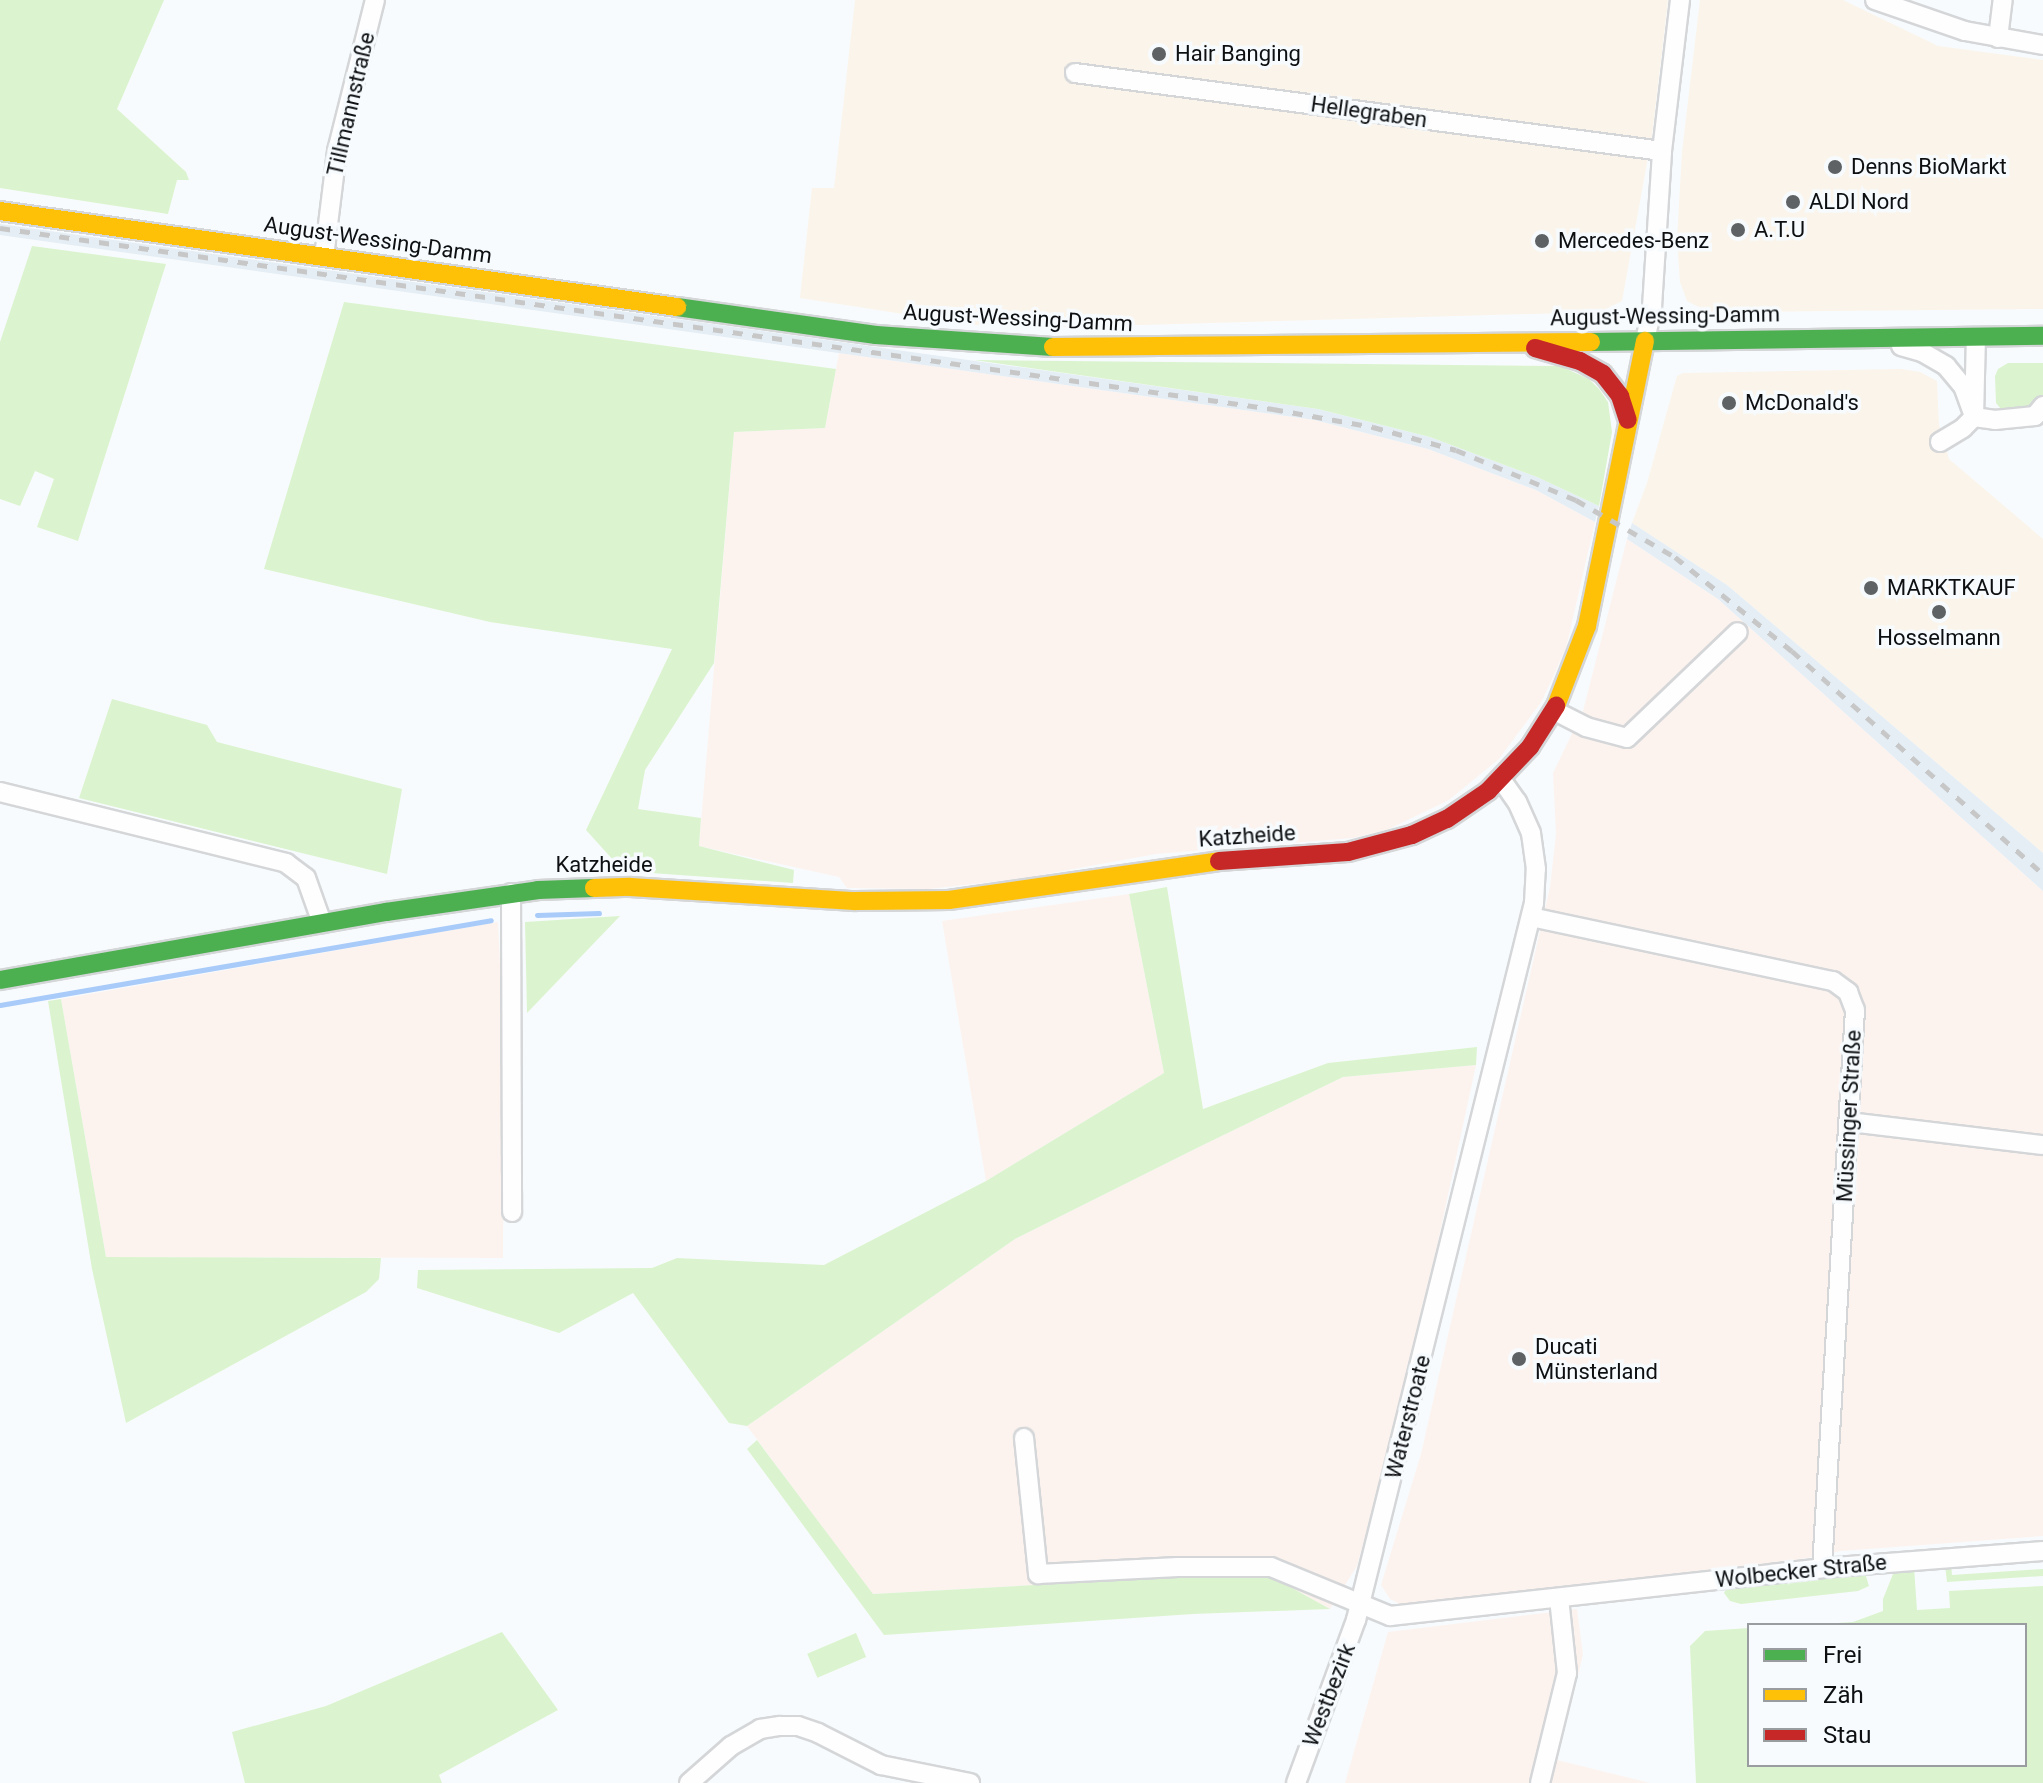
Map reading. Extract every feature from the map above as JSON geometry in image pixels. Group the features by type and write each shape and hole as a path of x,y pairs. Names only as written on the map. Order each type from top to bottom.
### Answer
{"street":[{"name":"Tillmannstraße","path":"324,257 337,151 375,0"},
{"path":"1645,341 1653,290 1662,151 1680,0"},
{"path":"1875,0 1924,19 1998,38 2043,45"},
{"path":"1998,38 2003,0"},
{"name":"Hellegraben","path":"1075,73 1662,151"},
{"name":"August-Wessing-Damm","path":"0,211 941,342 1084,348 2043,336"},
{"path":"1940,442 1974,417 1976,337"},
{"path":"1852,338 1896,345 1941,362 1963,386 1974,417"},
{"name":"Katzheide","path":"0,980 511,893 630,887 855,901 975,898 1181,864 1363,850 1412,835 1447,819 1501,779 1536,741 1555,711 1585,636 1645,341"},
{"path":"1510,342 1580,361 1597,370 1620,396 1629,427"},
{"path":"1974,417 1995,420 2040,413"},
{"path":"1555,711 1586,727 1627,738 1738,632"},
{"name":"Waterstroate","path":"1359,1605 1407,1425 1531,917 1536,880 1534,845 1524,814 1501,779"},
{"path":"0,792 286,863 306,878 322,923"},
{"path":"511,893 512,1212"},
{"name":"Müssinger Straße","path":"1531,917 1833,981 1848,992 1855,1010 1822,1568"},
{"path":"1849,1122 2043,1145"},
{"path":"1024,1438 1038,1574 1178,1567 1271,1567 1359,1605"},
{"name":"Wolbecker Straße","path":"1359,1605 1402,1616 1822,1568 2043,1551"},
{"path":"1540,1783 1567,1673 1559,1598"},
{"name":"Westbezirk","path":"1296,1783 1352,1634 1359,1605"},
{"path":"689,1783 731,1746 760,1729 798,1726 881,1765 970,1783"}],"shaded area":[{"path":"855,0 1668,0 1652,135 1622,301 1600,312 1070,327 975,325 800,298 812,188 834,188"},
{"path":"1700,0 1843,0 1938,46 2043,60 2043,309 1709,312 1687,301 1680,282 1677,240 1682,152"},
{"path":"0,224 1318,409 1430,437 1537,477 1599,506 1595,522 1536,490 1428,449 1315,420 0,235"},
{"path":"839,353 1315,420 1428,449 1536,490 1595,522 1566,648 1542,701 1499,759 1449,800 1389,829 1353,838 1156,854 1019,879 929,889 847,888 839,877 699,846 734,432 825,428"},
{"path":"1901,369 1920,372 1937,381 1939,425 1949,459 2043,539 2043,853 1727,585 1632,523 1647,483 1677,376 1683,373"},
{"path":"1632,523 1727,585 2043,853 2043,891 1718,599 1627,539"},
{"path":"1627,539 1718,599 2043,891 2043,1536 1841,1551 1692,1581 1402,1605 1390,1599 1381,1585 1421,1454 1550,887 1556,834 1553,773 1583,711"},
{"path":"1129,894 1164,1073 986,1181 942,921"},
{"path":"498,922 504,1051 503,1258 106,1257 61,999"},
{"path":"1476,1065 1386,1458 1357,1566 1330,1609 1274,1578 1179,1577 872,1594 747,1426 1015,1239 1201,1146 1343,1077"},
{"path":"1577,1609 1583,1655 1557,1760 1650,1783 1345,1783 1388,1632"}],"green space":[{"path":"0,0 164,0 117,109 186,172 189,180 177,180 168,214 0,188"},
{"path":"32,246 166,264 78,541 37,527 54,479 35,471 20,506 0,499 0,342"},
{"path":"344,302 836,369 825,428 734,432 714,663 645,770 638,809 701,818 699,846 794,870 793,883 623,871 586,830 672,649 490,622 264,569"},
{"path":"974,360 1560,366 1589,379 1599,389 1608,402 1612,432 1599,506 1537,477 1430,437 1318,409"},
{"path":"2008,363 2043,363 2043,398 2026,407 2001,409 1996,403 1995,376 1998,369"},
{"path":"112,699 207,725 217,742 402,789 387,874 79,798"},
{"path":"1167,887 1203,1109 1328,1063 1477,1047 1476,1065 1343,1077 1201,1146 1015,1239 747,1426 729,1423 633,1293 559,1333 417,1288 418,1270 652,1268 677,1258 824,1265 986,1181 1164,1073 1129,894"},
{"path":"620,916 527,1013 525,922"},
{"path":"61,999 106,1257 381,1258 379,1279 366,1292 126,1423 92,1269 48,1001"},
{"path":"757,1440 873,1594 1179,1577 1274,1578 1330,1609 1193,1614 884,1635 747,1449"},
{"path":"1951,1564 1952,1575 2043,1569 2043,1576 1947,1582 1945,1565"},
{"path":"1914,1567 1917,1610 1950,1608 1949,1591 2043,1586 2043,1783 1696,1783 1690,1646 1705,1631 1747,1628 1747,1767 2027,1767 2027,1623 1837,1623 1853,1622 1883,1611 1883,1599 1893,1574 1903,1568"},
{"path":"1865,1573 1869,1586 1858,1591 1741,1604 1730,1601 1724,1593 1728,1586"},
{"path":"502,1632 558,1710 439,1775 442,1783 245,1783 232,1732 326,1706"},
{"path":"856,1633 866,1657 817,1678 807,1654"}],"waterway":[{"path":"537,915 599,913"},
{"path":"0,1005 491,920"}],"railway":[{"path":"0,228 1273,409 1373,427 1456,450 1576,500 1675,557 1792,651 2043,874"}],"traffic: fast":[{"path":"677,307 876,335 1053,347"},
{"path":"1591,342 2043,336"},
{"path":"0,980 386,912 538,890 594,888"}],"traffic: slow":[{"path":"0,211 677,307"},
{"path":"1556,706 1587,626 1645,341"},
{"path":"1053,347 1591,342"},
{"path":"594,888 630,887 855,901 949,900 1219,861"}],"traffic: jam":[{"path":"1535,348 1580,361 1603,374 1620,396 1628,420"},
{"path":"1219,861 1348,852 1412,835 1447,819 1488,791 1530,747 1556,706"}],"place":[{"name":"Hair Banging","path":"1159,54"},
{"name":"Denns BioMarkt","path":"1835,167"},
{"name":"ALDI Nord","path":"1793,202"},
{"name":"A.T.U","path":"1738,230"},
{"name":"Mercedes-Benz","path":"1542,241"},
{"name":"McDonald's","path":"1729,403"},
{"name":"MARKTKAUF","path":"1871,588"},
{"name":"Hosselmann","path":"1939,612"},
{"name":"Ducati Münsterland","path":"1519,1359"}]}
